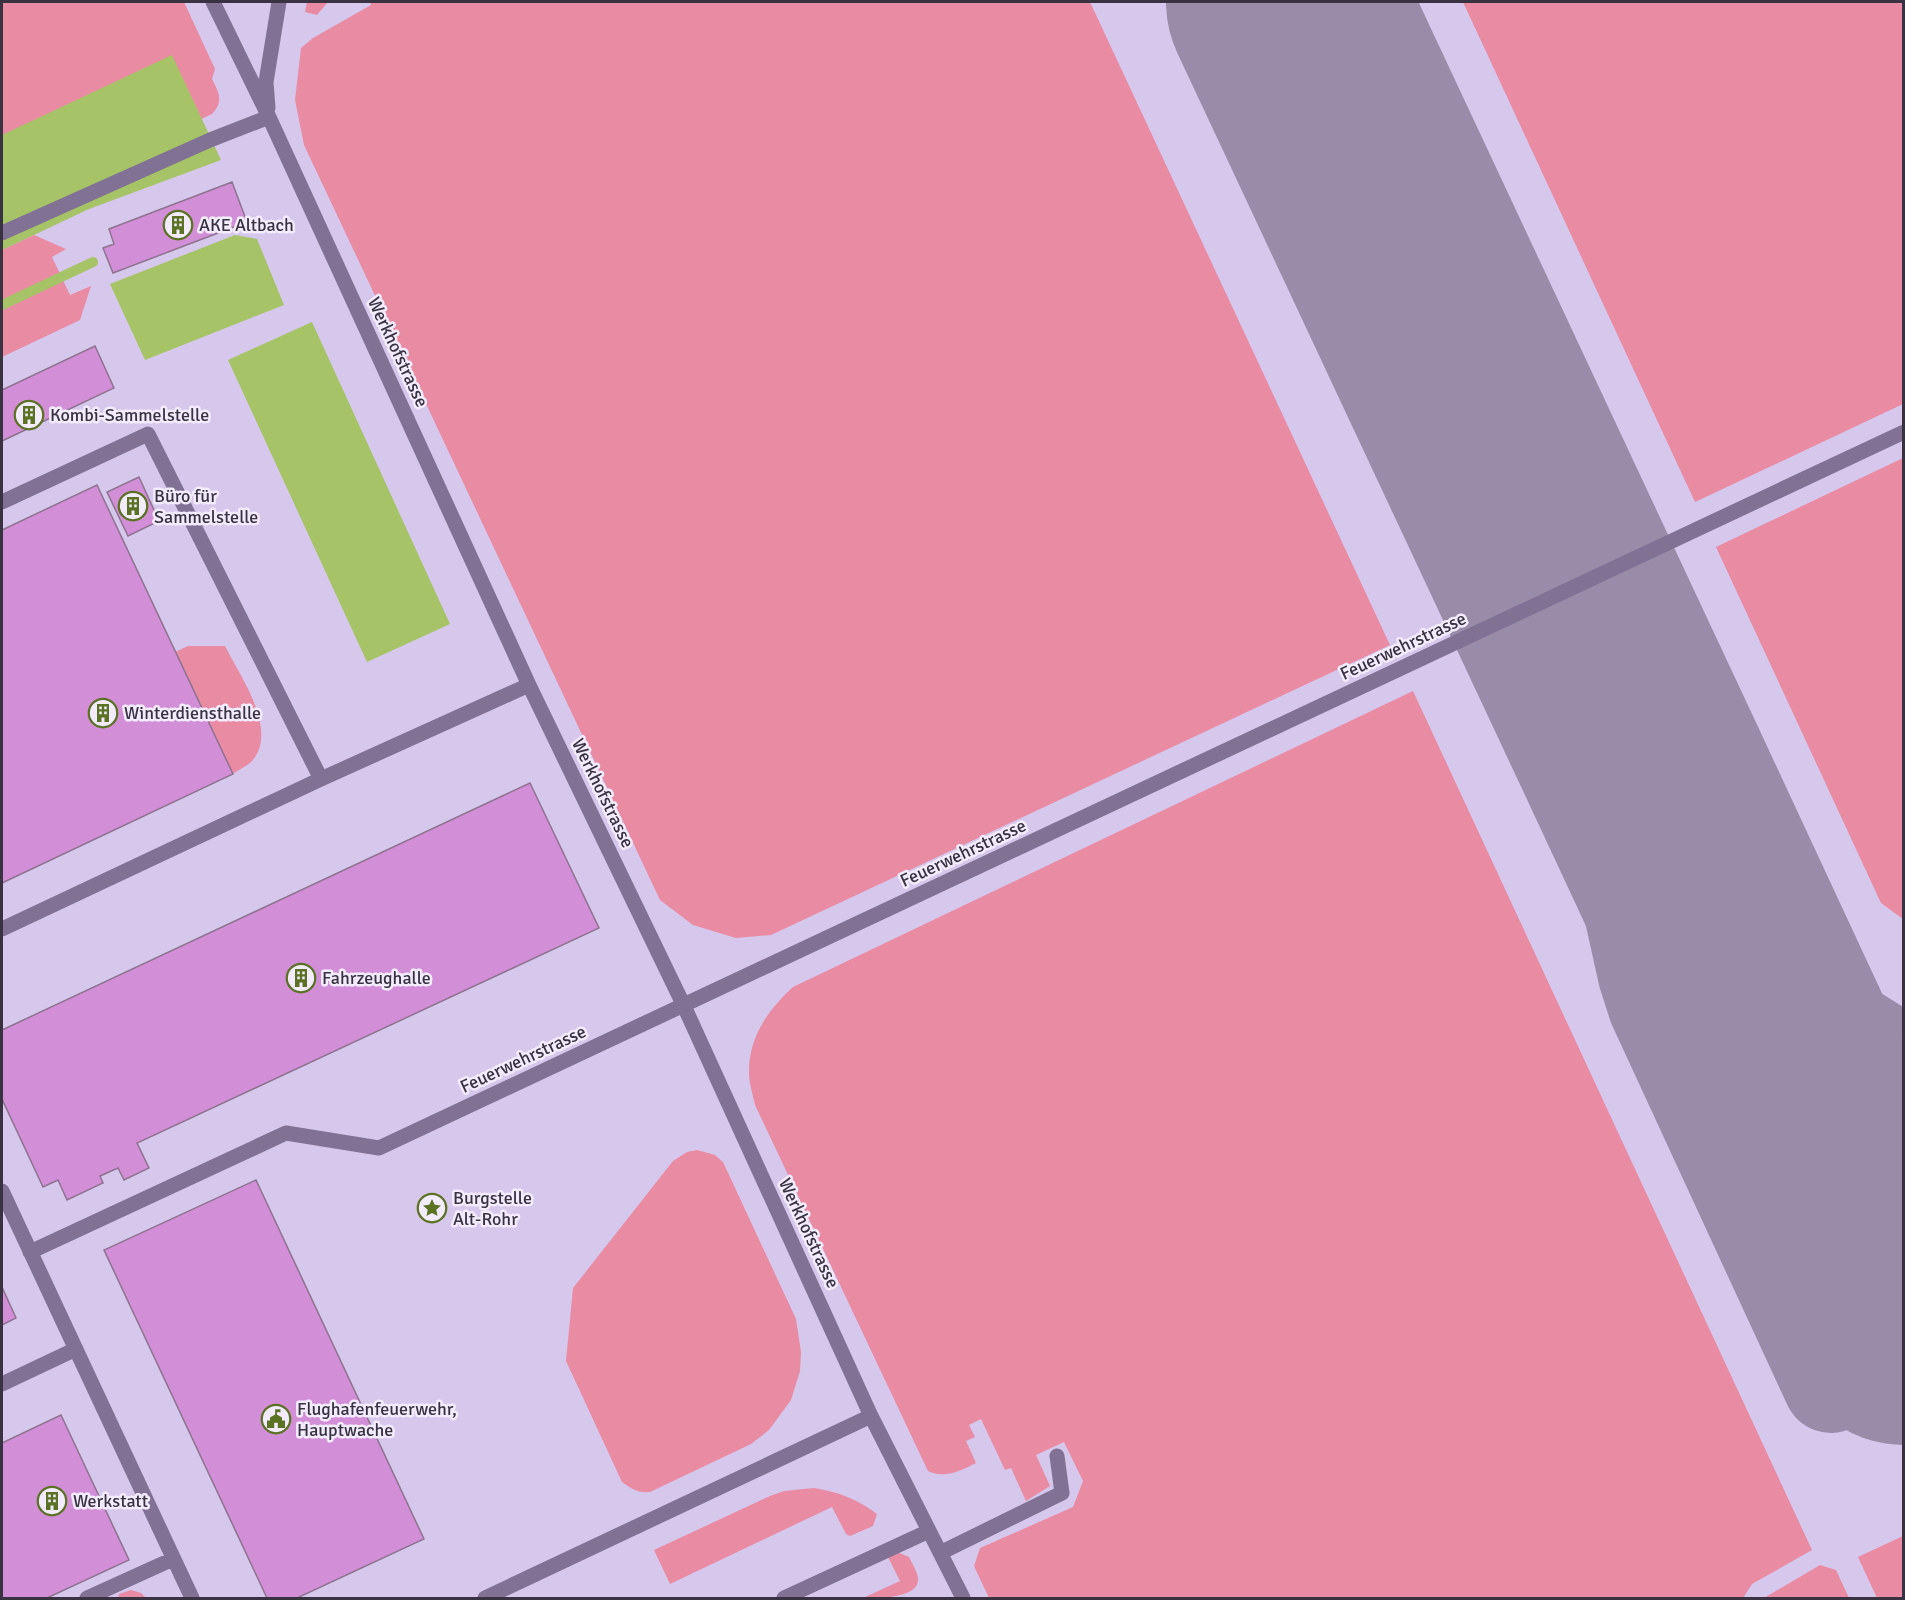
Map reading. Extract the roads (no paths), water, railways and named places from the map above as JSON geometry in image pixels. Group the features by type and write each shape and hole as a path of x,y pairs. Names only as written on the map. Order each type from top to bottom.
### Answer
{"lane":[{"name":"Werkhofstrasse","path":"213,2 269,117 529,685 684,1006 871,1416 961,1598"},
{"path":"2,233 210,140 269,117 266,82 279,2"},
{"name":"Feuerwehrstrasse","path":"30,1252 286,1133 379,1148 1904,432"},
{"path":"2,502 148,434 321,779"},
{"path":"2,929 321,779 529,685"},
{"path":"2,1191 192,1599"},
{"path":"2,1384 76,1349"},
{"path":"485,1599 871,1416"},
{"path":"940,1553 1062,1493 1057,1455"},
{"path":"784,1599 929,1532"},
{"path":"87,1599 173,1559"}],"waterway":[{"path":"2,305 93,262"}],"place":[{"name":"AKE Altbach","path":"178,225"},
{"name":"Kombi-Sammelstelle","path":"29,415"},
{"name":"Büro für Sammelstelle","path":"133,506"},
{"name":"Winterdiensthalle","path":"103,713"},
{"name":"Fahrzeughalle","path":"301,978"},
{"name":"Burgstelle Alt-Rohr","path":"432,1208"},
{"name":"Flughafenfeuerwehr, Hauptwache","path":"276,1419"},
{"name":"Werkstatt","path":"52,1501"}]}
